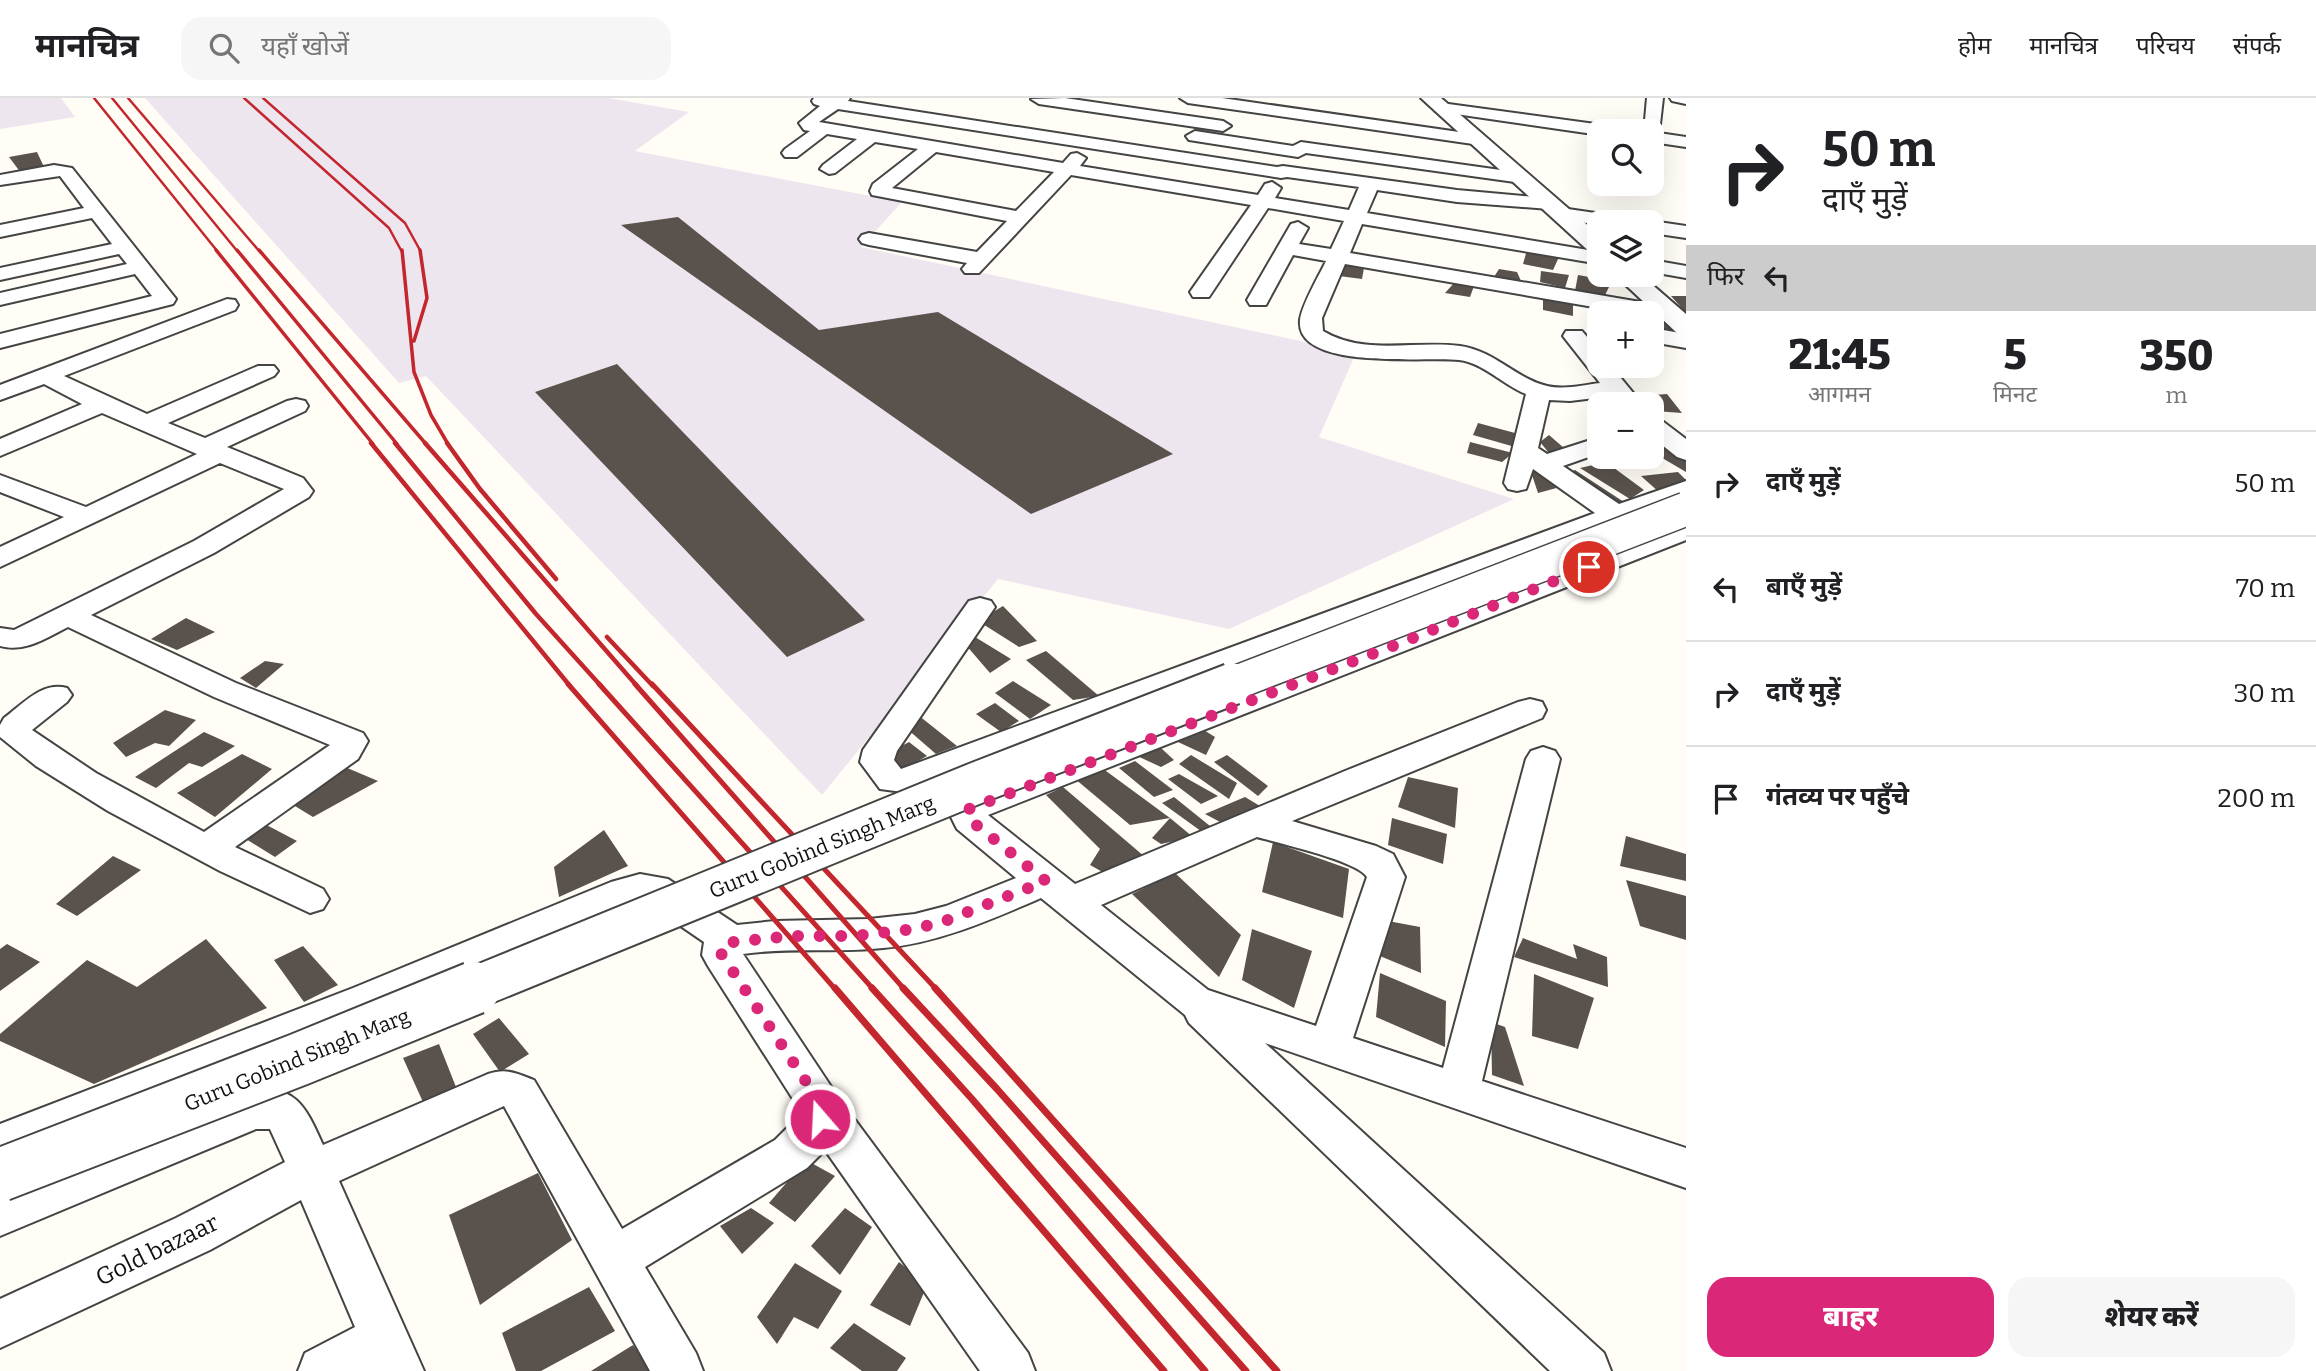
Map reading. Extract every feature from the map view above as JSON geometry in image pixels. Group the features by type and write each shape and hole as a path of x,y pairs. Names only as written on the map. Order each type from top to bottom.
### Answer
{"street":[{"path":"805,98 838,101 1092,144 1555,209 1587,216"},
{"path":"1188,98 1480,141"},
{"path":"1653,119 1655,98"},
{"path":"1678,98 1686,99"},
{"path":"1039,99 1302,146 1522,178"},
{"path":"838,101 808,121 810,126 869,138 1587,256"},
{"path":"1435,103 1587,127"},
{"path":"1435,103 1587,237"},
{"path":"1201,292 1322,117"},
{"path":"791,153 822,130"},
{"path":"996,159 1023,133"},
{"path":"1172,133 1302,146"},
{"path":"829,169 869,138"},
{"path":"1664,139 1686,142"},
{"path":"869,239 977,264 1092,144"},
{"path":"930,148 879,191 1012,225"},
{"path":"0,180 63,171 97,211 164,300 0,341"},
{"path":"1370,184 1309,323 1312,334 1334,345 1362,350 1469,354 1489,361 1539,391 1587,395"},
{"path":"0,231 97,211"},
{"path":"1258,300 1308,211"},
{"path":"892,212 1012,225"},
{"path":"1225,218 1250,222"},
{"path":"1664,229 1686,232"},
{"path":"0,274 124,247"},
{"path":"1287,248 1681,325"},
{"path":"0,299 139,267"},
{"path":"1664,269 1686,272"},
{"path":"1640,287 1681,325"},
{"path":"0,393 227,305"},
{"path":"1664,331 1681,325"},
{"path":"1587,328 1573,329 1587,347"},
{"path":"146,423 267,372"},
{"path":"0,637 20,639 204,547 300,491 293,484 102,404 45,376"},
{"path":"1610,378 1621,392"},
{"path":"1517,483 1534,457 1539,391"},
{"path":"0,448 102,404"},
{"path":"0,558 88,517 296,406"},
{"path":"1664,435 1686,452"},
{"path":"1534,457 1587,447"},
{"path":"1534,457 1616,515"},
{"path":"0,483 88,517"},
{"path":"980,607 880,750 877,762 892,781 910,781 1324,622 1686,489"},
{"name":"Guru Gobind Singh Marg","path":"0,1175 300,1059 979,782 1686,509"},
{"path":"1586,1371 1194,1002 970,820 967,813 969,809 1686,530"},
{"path":"67,615 203,680 351,741 346,751 206,848"},
{"path":"56,695 16,726 14,733 63,769 166,829 310,899"},
{"path":"1010,1371 821,1108 722,955 721,946 731,942 790,936 855,936 915,929 1059,891 1254,823 1530,710"},
{"path":"1458,1089 1543,759"},
{"path":"1254,823 1363,855 1380,864 1385,877 1329,1049"},
{"path":"0,1144 367,1000 624,892 640,888 655,889 731,942"},
{"path":"1194,1002 1686,1168"},
{"name":"Gold bazaar","path":"0,1324 193,1234 312,1171 495,1088 509,1088 519,1093 678,1371"},
{"path":"0,1215 263,1108 275,1108 284,1112 392,1355 323,1371"},
{"path":"614,1259 791,1154 815,1130 821,1108"}],"shaded area":[{"path":"0,98 61,98 75,117 0,129"},
{"path":"145,98 609,98 689,112 635,151 902,202 861,247 1356,353 1319,437 1514,499 1229,629 998,579 822,795 426,376 399,383"}],"building":[{"path":"37,152 44,167 21,173 9,157"},
{"path":"678,217 819,330 938,312 1173,454 1031,514 621,225"},
{"path":"1527,250 1559,257 1553,270 1523,264"},
{"path":"1347,264 1364,268 1362,279 1339,276"},
{"path":"1499,269 1517,272 1521,281 1494,277"},
{"path":"1541,271 1569,275 1565,288 1540,282"},
{"path":"1578,275 1587,277 1587,287 1609,287 1604,297 1575,291"},
{"path":"1455,282 1474,286 1470,297 1445,293"},
{"path":"1671,296 1686,296 1686,313"},
{"path":"1543,297 1573,302 1573,316 1543,310"},
{"path":"1664,321 1674,332 1664,330"},
{"path":"617,364 865,620 787,657 535,392"},
{"path":"1664,394 1667,394 1682,413 1664,412"},
{"path":"1478,423 1515,433 1515,447 1473,435"},
{"path":"1549,435 1564,448 1549,453 1540,442"},
{"path":"1470,442 1513,453 1502,462 1467,453"},
{"path":"1664,443 1686,459 1686,472 1664,459"},
{"path":"1539,467 1564,486 1538,493 1530,469"},
{"path":"1580,468 1616,469 1644,490 1630,499"},
{"path":"1575,470 1624,502 1615,508 1564,474"},
{"path":"1678,472 1686,480 1660,493 1641,476"},
{"path":"1003,606 1037,641 1019,647 978,621"},
{"path":"186,618 215,632 177,650 151,639"},
{"path":"975,637 1011,659 990,673 965,644"},
{"path":"1046,651 1099,696 1073,700 1026,660"},
{"path":"265,661 284,664 256,688 240,678"},
{"path":"1013,681 1051,705 1030,719 995,693"},
{"path":"995,703 1019,721 1001,732 976,714"},
{"path":"165,710 196,720 169,746 155,743 126,757 113,743"},
{"path":"918,715 957,746 936,754 906,728"},
{"path":"1199,727 1215,737 1206,755 1178,742"},
{"path":"204,732 235,746 202,767 189,763 156,788 135,777"},
{"path":"909,742 927,756 902,770 890,752"},
{"path":"1161,748 1174,760 1161,767 1135,755"},
{"path":"242,754 272,769 215,817 177,793"},
{"path":"1191,755 1237,783 1229,799 1179,764"},
{"path":"1227,755 1268,786 1258,796 1214,762"},
{"path":"1135,761 1173,790 1154,797 1119,768"},
{"path":"345,767 378,781 313,817 290,803"},
{"path":"1102,768 1170,818 1130,825 1074,778"},
{"path":"1179,774 1218,796 1201,804 1168,779"},
{"path":"1408,777 1458,788 1455,828 1398,807"},
{"path":"1063,787 1145,857 1108,875 1090,865 1100,849 1046,795"},
{"path":"1174,797 1215,830 1205,834 1162,803"},
{"path":"1245,797 1260,806 1222,823 1205,814"},
{"path":"1170,818 1193,837 1161,844 1152,838"},
{"path":"1392,818 1447,834 1443,864 1388,845"},
{"path":"259,821 297,841 275,857 241,836"},
{"path":"604,830 628,866 559,897 554,867"},
{"path":"1626,836 1686,854 1686,881 1620,866"},
{"path":"1273,842 1349,869 1343,918 1262,892"},
{"path":"113,856 141,870 77,916 56,904"},
{"path":"1175,873 1241,935 1219,977 1132,894"},
{"path":"1626,880 1686,896 1686,940 1640,926"},
{"path":"1388,921 1420,927 1421,973 1375,954"},
{"path":"1252,929 1312,951 1294,1008 1242,980"},
{"path":"1523,938 1577,959 1573,944 1607,957 1608,987 1514,957"},
{"path":"206,939 267,1008 94,1084 0,1041 0,1034 87,960 137,987"},
{"path":"7,944 40,962 0,991 0,949"},
{"path":"303,946 338,985 304,1002 274,960"},
{"path":"1380,973 1446,1001 1445,1047 1376,1017"},
{"path":"1534,974 1594,998 1578,1049 1532,1036"},
{"path":"499,1018 529,1054 500,1072 473,1034"},
{"path":"1491,1022 1505,1027 1524,1086 1492,1075"},
{"path":"439,1044 456,1087 423,1102 403,1058"},
{"path":"806,1160 835,1176 795,1222 769,1203"},
{"path":"538,1173 572,1240 480,1305 449,1215"},
{"path":"751,1208 774,1223 742,1254 720,1226"},
{"path":"845,1208 872,1227 840,1275 811,1246"},
{"path":"899,1262 927,1285 910,1326 870,1305"},
{"path":"795,1263 842,1291 818,1329 794,1317 777,1344 757,1317"},
{"path":"589,1287 615,1331 541,1371 516,1371 502,1333"},
{"path":"854,1323 906,1358 897,1371 862,1371 830,1348"},
{"path":"633,1345 653,1371 591,1371"}],"railway":[{"path":"94,98 218,252"},
{"path":"112,98 238,252"},
{"path":"128,98 260,252"},
{"path":"244,98 389,228 402,252"},
{"path":"263,98 405,223 420,250"},
{"path":"216,250 373,444"},
{"path":"237,250 397,444"},
{"path":"259,250 426,444"},
{"path":"402,250 414,372 431,415 448,444"},
{"path":"414,341 427,298 420,250"},
{"path":"371,443 570,686"},
{"path":"395,443 536,614 601,686"},
{"path":"425,443 637,686"},
{"path":"447,443 480,489 556,579"},
{"path":"607,637 653,686"},
{"path":"568,684 836,990"},
{"path":"599,684 874,990"},
{"path":"635,684 905,990"},
{"path":"652,684 937,990"},
{"path":"835,988 1164,1371"},
{"path":"872,988 972,1099 1205,1371"},
{"path":"903,988 997,1089 1246,1371"},
{"path":"935,988 1277,1371"}],"route":[{"path":"820,1119 821,1108 817,1098 722,955 721,946 725,943 790,936 855,936 915,929 945,921 1046,881 970,820 967,817 969,809 1388,648 1589,567"}]}
